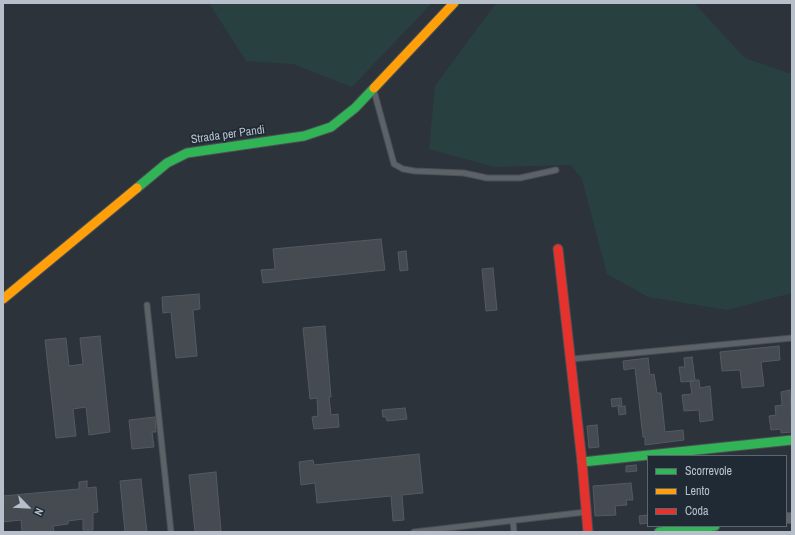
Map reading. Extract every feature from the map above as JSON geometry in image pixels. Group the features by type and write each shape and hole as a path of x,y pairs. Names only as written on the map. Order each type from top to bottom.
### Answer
{"street":[{"name":"Strada per Pandi","path":"3,299 167,163 187,153 304,136 331,127 355,108 452,5"},
{"path":"558,249 582,462 588,532"},
{"path":"649,455 792,440"},
{"path":"582,462 647,455"},
{"path":"659,532 705,527"}],"lane":[{"path":"374,88 386,139 394,164 403,169 415,172 464,173 487,178 520,178 556,170"},
{"path":"147,305 171,532"},
{"path":"570,359 792,338"},
{"path":"414,532 586,512"},
{"path":"513,520 514,532"}],"green space":[{"path":"209,3 432,3 352,87 293,64 246,61"},
{"path":"496,3 694,3 745,58 788,73 792,72 792,293 727,310 648,297 607,274 582,179 571,165 494,167 429,149 435,86"}],"building":[{"path":"381,239 385,270 263,283 261,270 275,269 273,249"},
{"path":"406,251 408,270 400,271 398,252"},
{"path":"493,268 497,310 486,311 482,269"},
{"path":"199,294 200,309 193,310 197,356 176,358 171,312 163,313 162,297"},
{"path":"325,326 331,397 329,397 331,415 338,414 339,427 314,429 312,417 318,416 317,398 310,399 303,328"},
{"path":"100,336 110,432 89,435 86,407 73,409 76,436 56,438 45,340 66,338 69,366 83,364 80,338"},
{"path":"779,346 780,360 761,362 764,386 742,388 740,370 722,371 720,352"},
{"path":"692,357 695,380 699,380 700,388 710,386 713,420 700,422 699,410 684,411 682,395 692,394 690,381 681,382 679,367 685,367 684,358"},
{"path":"648,358 650,375 654,374 657,393 661,393 665,432 683,430 684,440 645,445 635,368 624,370 623,361"},
{"path":"790,390 792,432 781,433 781,429 771,430 769,416 776,415 775,406 782,405 781,392"},
{"path":"621,398 622,405 612,407 611,399"},
{"path":"625,406 626,414 619,415 618,407"},
{"path":"405,408 407,419 387,421 386,417 383,417 382,410"},
{"path":"155,417 156,432 152,432 154,447 132,449 129,420"},
{"path":"597,425 599,447 589,448 587,426"},
{"path":"419,454 423,493 402,495 404,520 393,521 391,496 317,503 315,483 301,485 299,462 313,460 314,465"},
{"path":"636,465 637,471 626,472 626,466"},
{"path":"216,472 221,531 195,532 189,475"},
{"path":"141,479 147,532 125,532 120,481"},
{"path":"87,481 87,488 96,487 98,512 93,513 93,530 83,530 83,519 68,521 68,524 53,526 54,532 22,532 21,520 3,522 3,496 79,489 79,482"},
{"path":"631,483 633,500 626,500 627,505 615,506 616,515 595,516 593,486"},
{"path":"647,515 647,523 640,524 639,516"}],"traffic: fast":[{"path":"137,188 167,163 187,153 304,136 331,127 355,108 374,88"},
{"path":"649,455 792,440"},
{"path":"582,462 647,455"},
{"path":"659,532 706,527"}],"traffic: slow":[{"path":"374,88 454,3"},
{"path":"3,299 137,188"}],"traffic: jam":[{"path":"558,249 582,462 588,532"}]}
